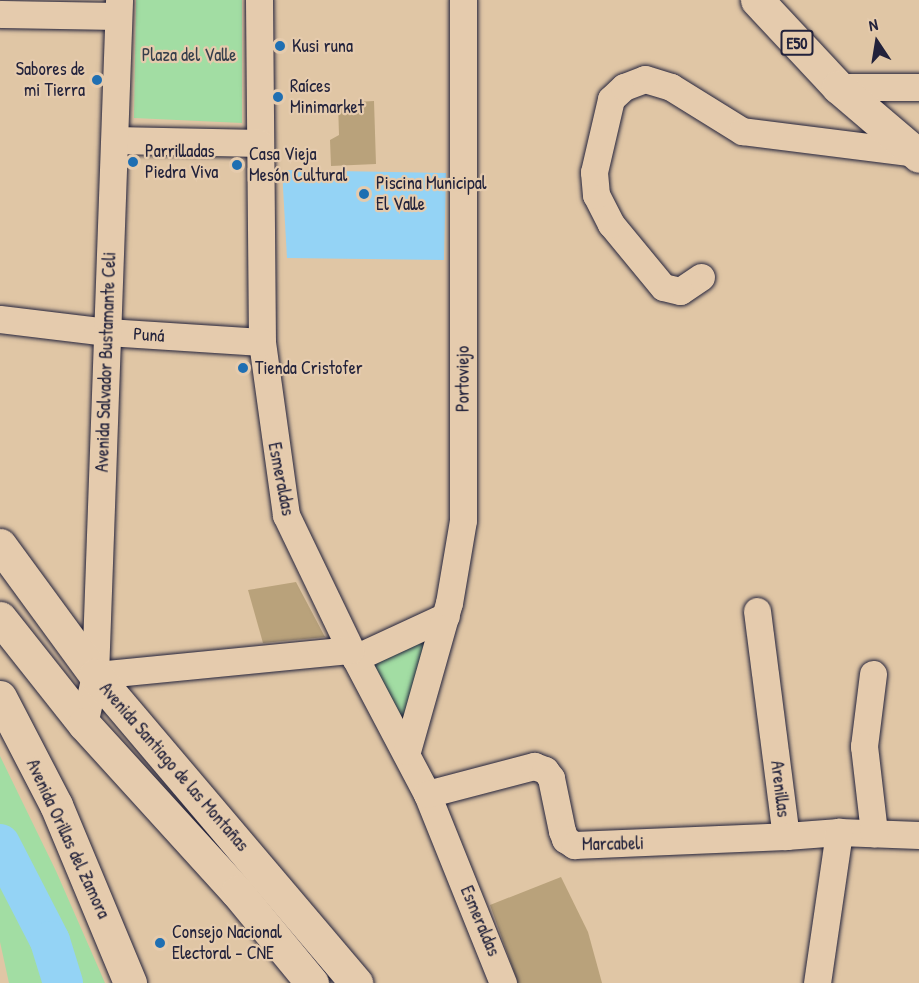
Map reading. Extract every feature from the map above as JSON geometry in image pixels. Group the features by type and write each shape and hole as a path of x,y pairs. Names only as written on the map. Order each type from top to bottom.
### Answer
{"main road":[{"name":"E50","path":"757,0 838,87 917,154"},
{"name":"Avenida Santiago de las Montañas","path":"0,545 95,675 357,983"},
{"name":"Avenida Santiago de las Montañas","path":"0,618 84,724 237,892 312,983"},
{"name":"Avenida Orillas del Zamora","path":"0,697 56,805 130,983"}],"street":[{"name":"Esmeraldas","path":"259,0 262,342 286,515 353,654 407,751 427,794 503,983"},
{"name":"Portoviejo","path":"407,751 446,616 464,520 463,0"},
{"path":"0,14 119,8"},
{"name":"Avenida Salvador Bustamante Celi","path":"84,724 95,675 119,8"},
{"path":"701,277 680,291 663,287 610,224 596,195 594,172 611,99 624,87 645,79 670,87 741,131 917,154"},
{"path":"838,87 919,87"},
{"path":"115,140 260,143"},
{"name":"Puná","path":"0,319 107,332 262,342"},
{"name":"Arenillas","path":"757,610 786,836 839,832"},
{"path":"95,675 353,654 446,616"},
{"path":"873,674 864,746 874,833"},
{"name":"Marcabeli","path":"427,794 534,766 546,770 551,778 561,831 565,839 574,845 786,836"},
{"path":"817,983 839,832 919,835"}],"green space":[{"name":"Plaza del Valle","path":"136,0 242,0 242,123 134,118"},
{"path":"446,616 407,751 355,658"},
{"path":"0,756 56,871 105,983 9,983 0,942"}],"water":[{"name":"Piscina Municipal El Valle","path":"282,170 446,173 444,260 287,258"}],"building":[{"path":"374,101 376,164 331,166 330,140 339,135 338,103"},
{"path":"296,582 325,637 263,643 248,590"},
{"path":"561,877 588,932 602,983 518,983 490,905"}],"waterway":[{"path":"0,844 50,941 63,983"}],"place":[{"name":"Kusi runa","path":"280,46"},
{"name":"Sabores de mi Tierra","path":"97,80"},
{"name":"Raíces Minimarket","path":"278,97"},
{"name":"Parrilladas Piedra Viva","path":"133,162"},
{"name":"Casa Vieja Mesón Cultural","path":"237,165"},
{"name":"Piscina Municipal El Valle","path":"364,194"},
{"name":"Tienda Cristofer","path":"243,368"},
{"name":"Consejo Nacional Electoral - CNE","path":"160,943"}]}
